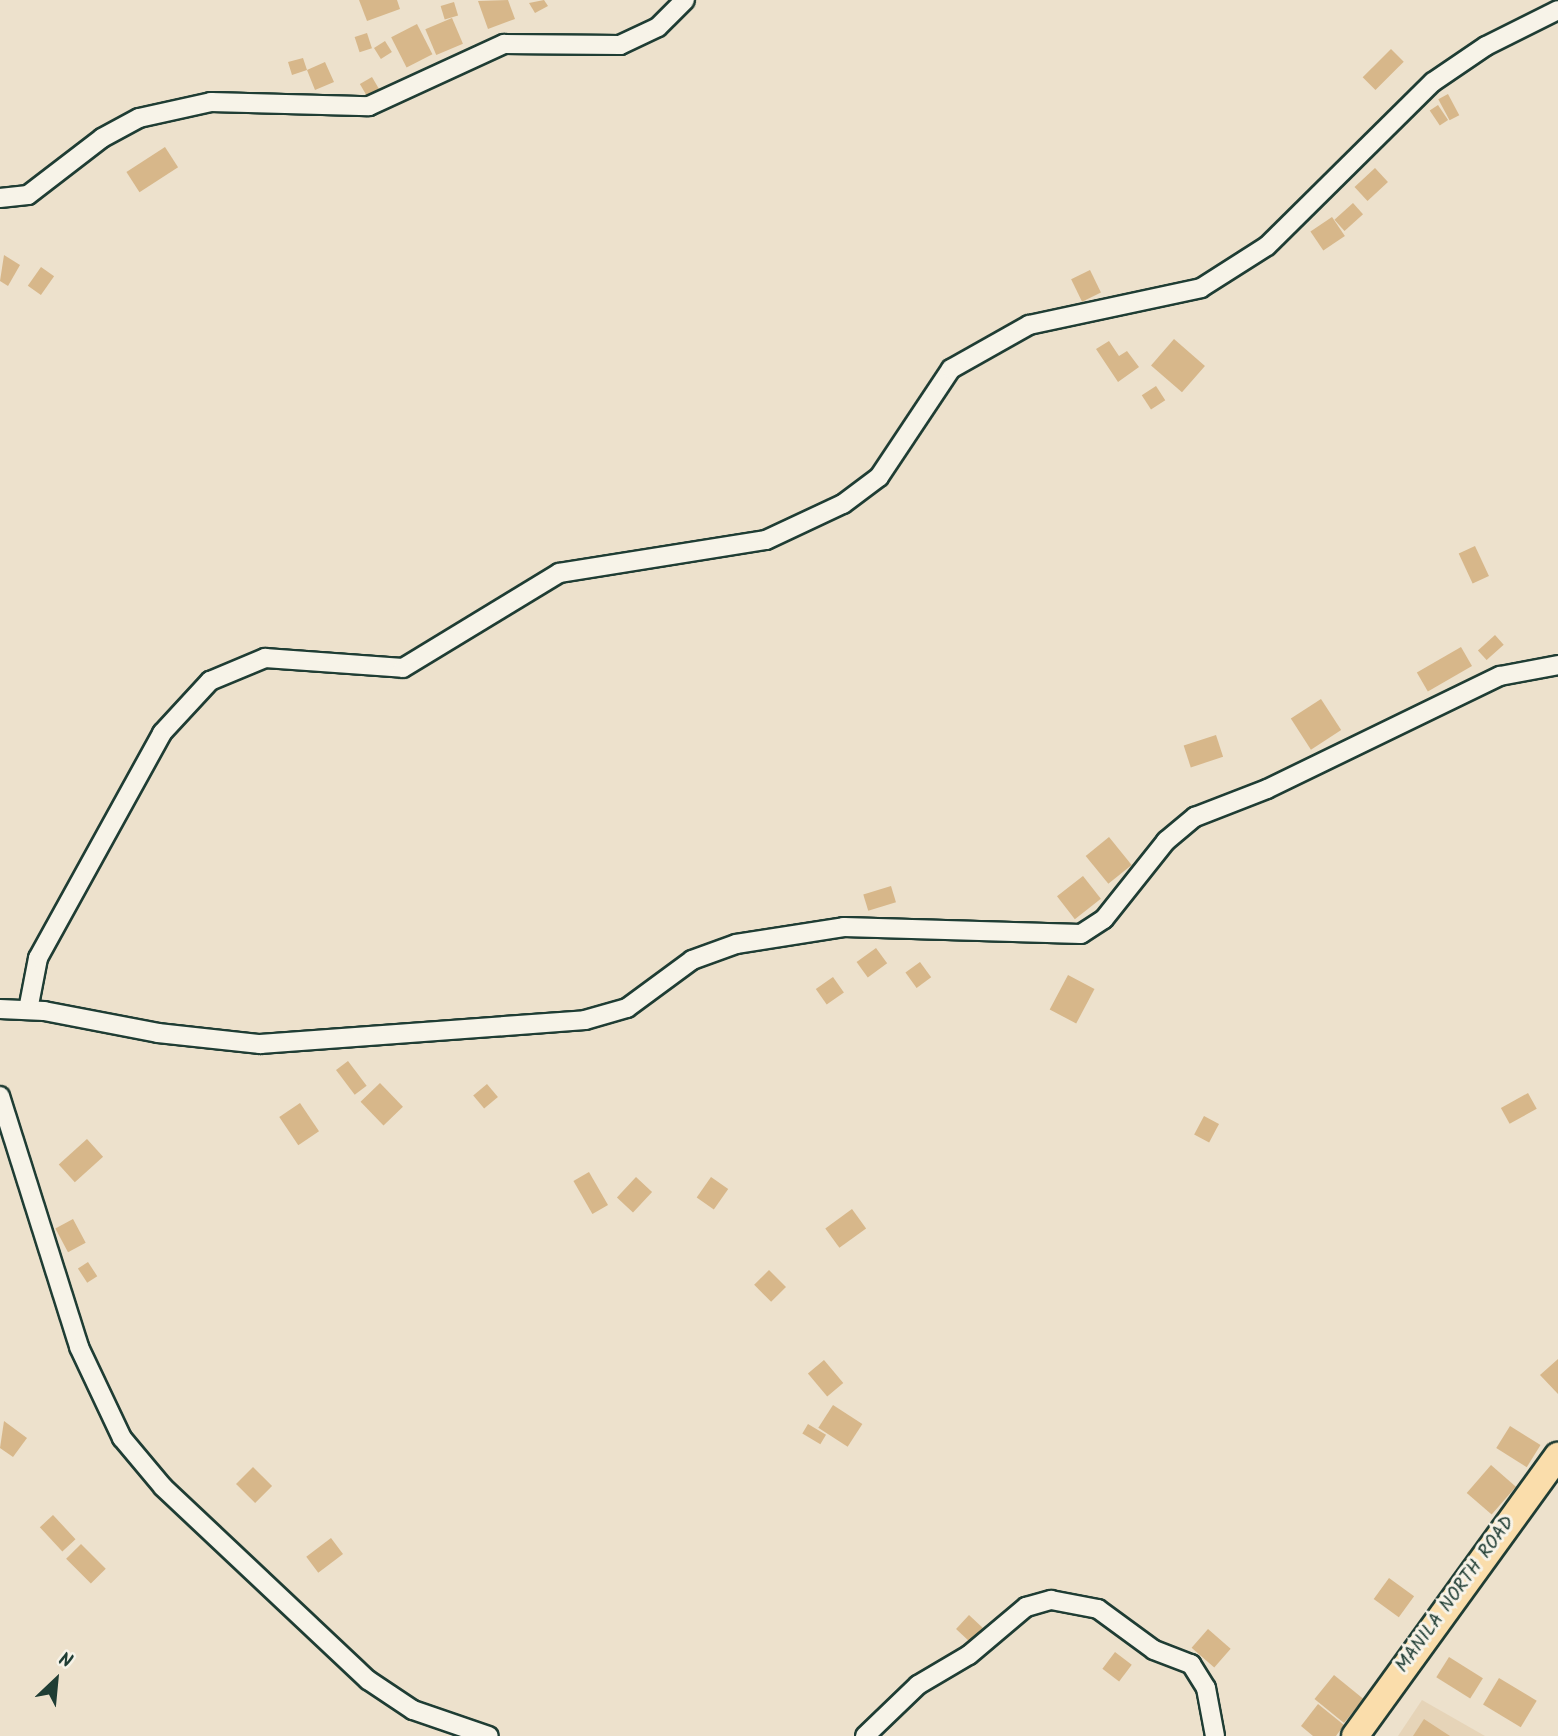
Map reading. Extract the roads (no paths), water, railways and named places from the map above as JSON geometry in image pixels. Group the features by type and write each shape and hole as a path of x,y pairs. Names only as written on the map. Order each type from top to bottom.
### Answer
{"highway":[{"name":"MANILA NORTH ROAD","path":"1355,1736 1558,1456"}],"street":[{"path":"0,198 28,195 102,138 139,118 211,102 369,106 505,44 620,45 658,27 685,0"},
{"path":"28,1010 38,958 162,733 210,681 265,658 404,668 559,573 766,540 843,504 879,477 951,369 1029,325 1201,288 1267,246 1433,82 1486,46 1558,10"},
{"path":"0,1009 28,1010 260,1044 585,1020 627,1008 692,960 736,944 844,927 1081,934 1104,919 1166,841 1195,817 1267,789 1500,676 1558,665"},
{"path":"0,1096 79,1347 122,1438 163,1487 368,1680 413,1710 489,1736"},
{"path":"865,1736 918,1685 969,1655 1026,1608 1051,1600 1098,1609 1154,1650 1191,1664 1206,1688 1215,1736"}]}
